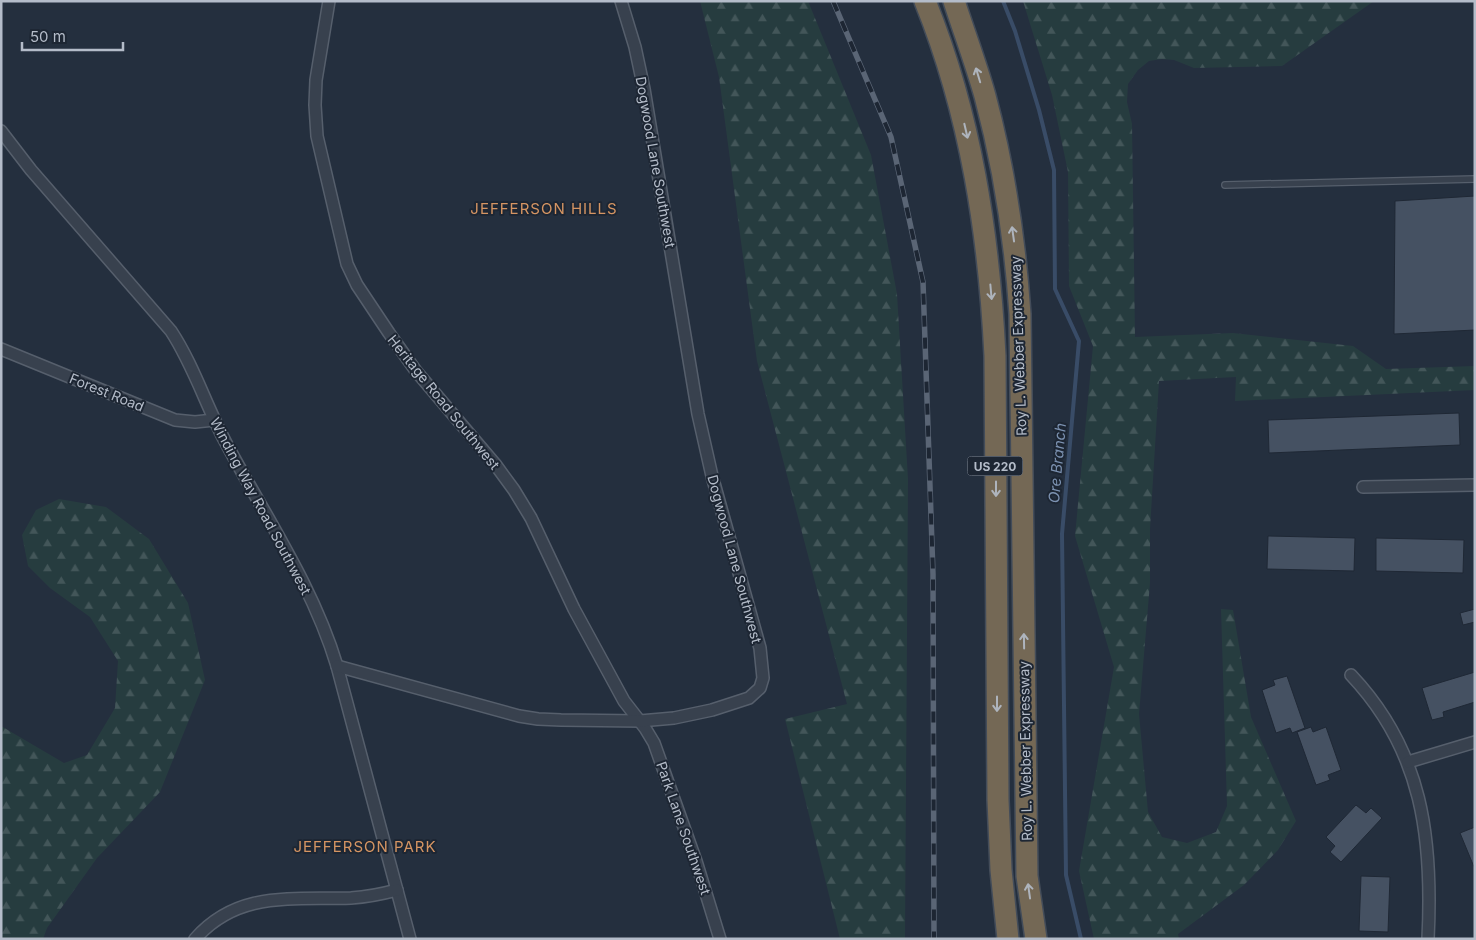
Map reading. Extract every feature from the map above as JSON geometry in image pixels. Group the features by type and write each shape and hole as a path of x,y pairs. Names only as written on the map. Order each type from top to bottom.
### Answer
{"highway":[{"name":"Roy L. Webber Expressway","path":"925,1 950,74 965,128 980,202 992,298 995,375 998,800 1001,870 1008,939"},
{"name":"Roy L. Webber Expressway","path":"954,1 985,95 998,148 1017,262 1020,314 1027,876 1036,939"}],"street":[{"name":"Heritage Road Southwest","path":"329,1 316,80 317,136 347,264 357,285 405,356 495,464 514,490 531,518 579,617 624,701 640,721"},
{"name":"Dogwood Lane Southwest","path":"337,666 519,716 561,720 640,721 674,718 712,710 749,698 760,688 763,678 760,648 712,476 698,414 644,89 635,47 621,1"},
{"name":"Winding Way Road Southwest","path":"1,131 37,177 171,330 183,349 214,420 307,591 328,635 410,939"},
{"name":"Forest Road","path":"1,349 176,420 195,422 214,420"},
{"path":"1363,487 1475,485"},
{"path":"1351,675 1369,694 1383,713 1408,762 1424,823 1429,856 1428,939"},
{"name":"Park Lane Southwest","path":"640,721 654,743 696,861 720,939"},
{"path":"1408,762 1475,742"},
{"path":"195,939 216,921 234,910 251,903 279,898 353,898 397,890"}],"lane":[{"path":"1225,185 1475,179"}],"green space":[{"path":"700,1 808,1 871,155 897,294 908,479 905,939 840,939 785,719 847,704 757,361 719,77"},
{"path":"1023,1 1374,1 1282,66 1194,68 1174,60 1162,59 1149,61 1138,70 1128,84 1127,102 1132,124 1135,337 1233,333 1353,346 1386,369 1475,366 1475,390 1235,401 1236,377 1159,381 1150,529 1150,583 1139,714 1148,812 1162,837 1187,843 1216,832 1227,806 1221,609 1233,610 1251,717 1296,821 1278,850 1244,885 1178,934 1179,939 1094,939 1079,871 1114,667 1075,536 1093,346 1069,286 1068,172 1052,95"},
{"path":"59,499 106,507 149,539 188,603 205,680 160,792 97,858 47,928 43,939 1,939 1,726 64,763 87,755 115,708 118,661 90,617 50,588 28,566 22,535 36,510"}],"building":[{"path":"1475,196 1475,330 1394,334 1395,201"},
{"path":"1459,413 1460,445 1269,453 1268,420"},
{"path":"1268,536 1355,538 1354,571 1267,569"},
{"path":"1376,538 1464,540 1463,573 1376,571"},
{"path":"1475,609 1475,622 1463,625 1460,613"},
{"path":"1475,672 1475,702 1443,712 1444,717 1432,720 1422,688"},
{"path":"1287,676 1305,728 1292,733 1290,728 1276,733 1262,690 1275,685 1273,680"},
{"path":"1311,727 1313,732 1326,727 1341,770 1328,775 1330,780 1316,785 1297,732"},
{"path":"1356,805 1366,813 1371,808 1382,818 1341,862 1330,852 1335,846 1326,837"},
{"path":"1475,827 1475,867 1474,867 1460,833"},
{"path":"1361,876 1390,877 1388,932 1359,931"}],"waterway":[{"name":"Ore Branch","path":"1003,1 1015,31 1039,110 1054,170 1055,289 1079,341 1062,534 1066,875 1081,939"}],"railway":[{"path":"833,1 891,137 923,282 933,574 934,939"}],"district":[{"name":"JEFFERSON HILLS","path":"544,208"},
{"name":"JEFFERSON PARK","path":"365,846"}]}
